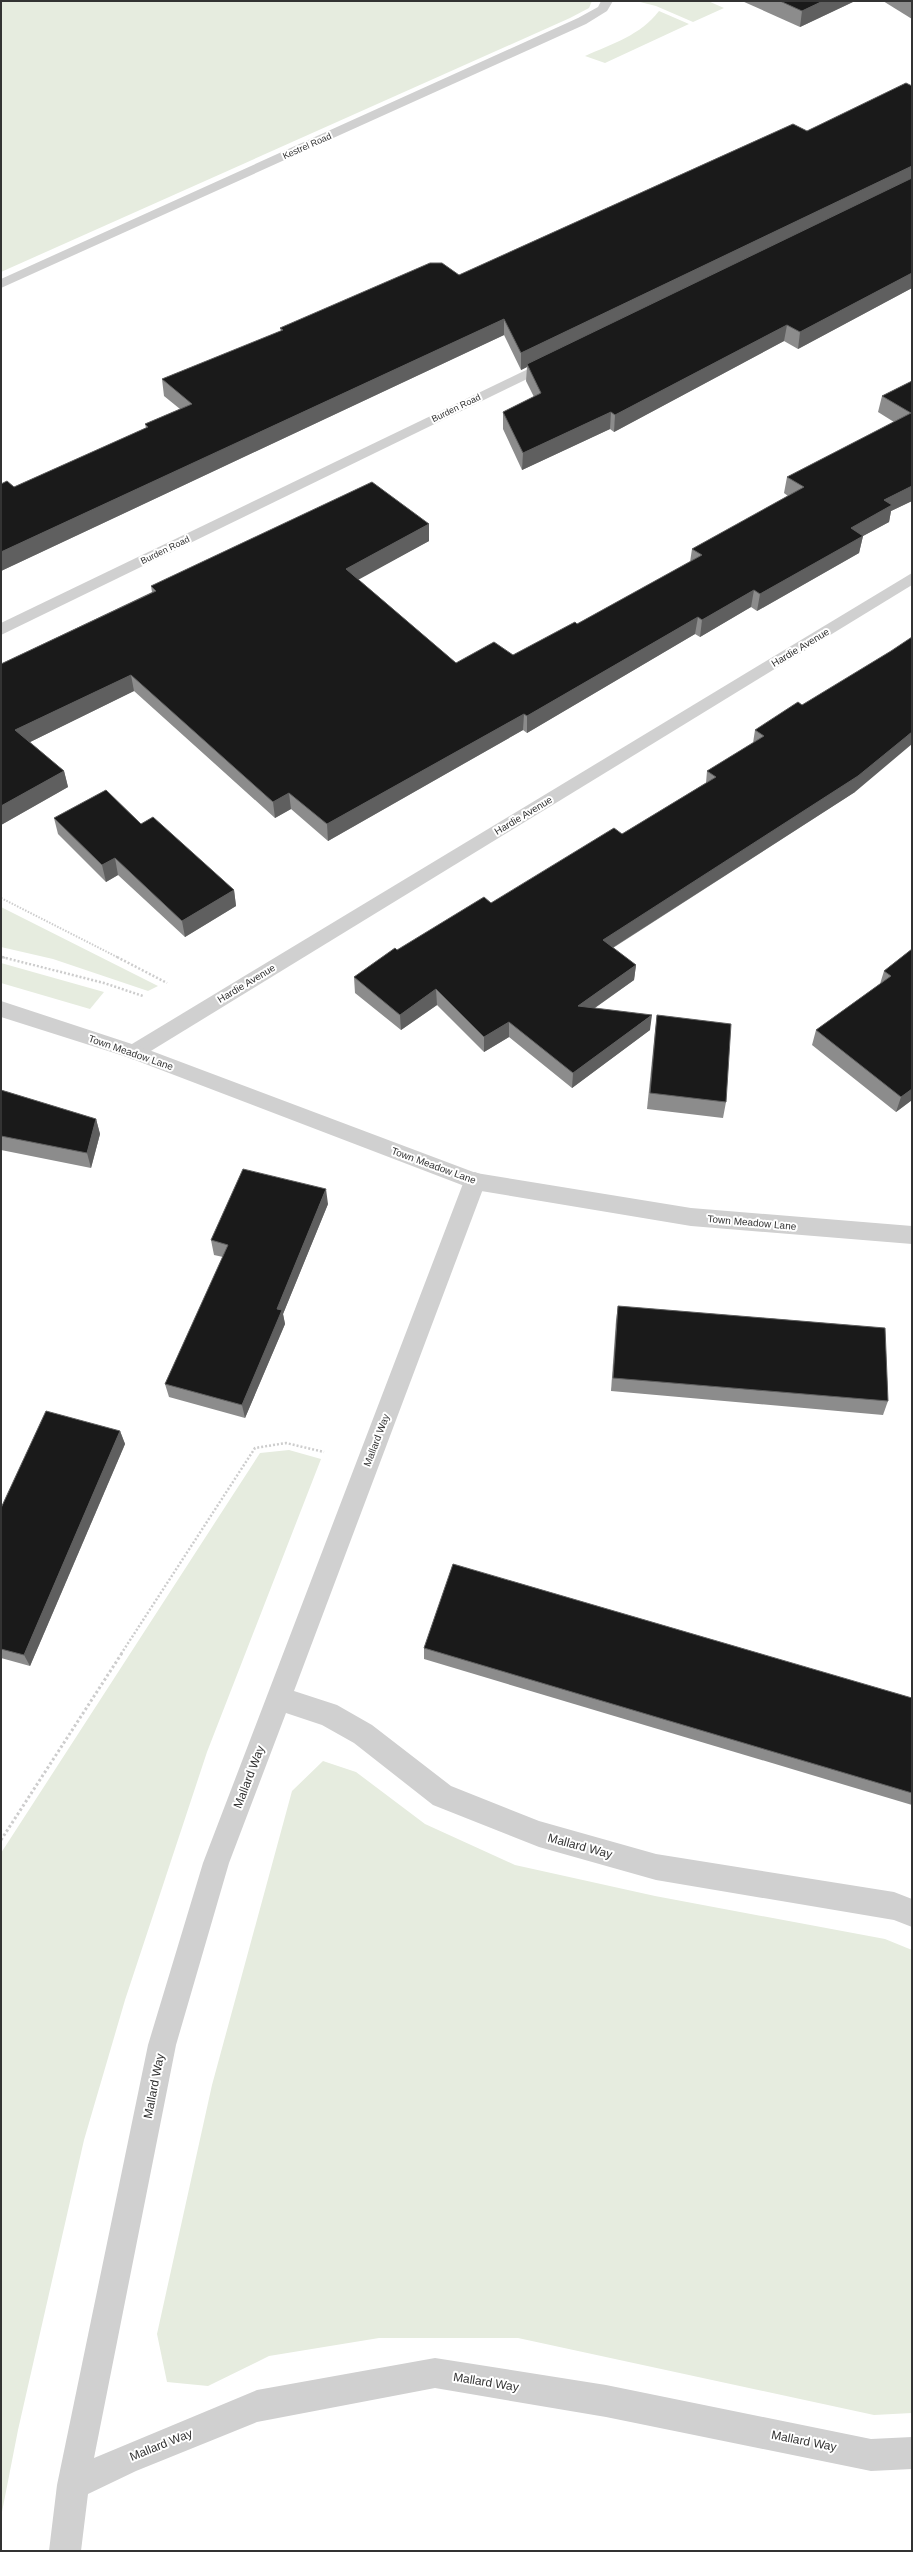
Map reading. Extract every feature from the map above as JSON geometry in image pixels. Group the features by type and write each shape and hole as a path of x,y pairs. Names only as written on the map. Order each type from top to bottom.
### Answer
{"street":[{"name":"Kestrel Road","path":"1,284 582,21 603,9 607,1"},
{"name":"Burden Road","path":"1,630 568,354"},
{"name":"Hardie Avenue","path":"134,1052 912,578"},
{"name":"Town Meadow Lane","path":"1,1009 134,1052 475,1181 690,1217 912,1235"},
{"name":"Mallard Way","path":"65,2551 73,2485 162,2045 216,1863 475,1181"},
{"name":"Mallard Way","path":"278,1699 328,1714 357,1731 442,1796 539,1834 656,1867 894,1906 912,1913"},
{"name":"Mallard Way","path":"73,2485 126,2459 257,2406 435,2373 606,2401 871,2455 912,2453"}],"path":[{"path":"1,898 204,1009"},
{"path":"1,957 204,1009"},
{"path":"1,1840 255,1448 286,1443 368,1462"}],"shaded area":[{"path":"1,1 592,1 589,8 570,18 1,272"},
{"path":"636,1 708,1 724,8 693,22 656,6"},
{"path":"659,11 689,24 605,63 585,56 635,33"},
{"path":"1,907 158,986 148,991 53,959 1,947"},
{"path":"1,963 104,992 90,1009 1,983"},
{"path":"289,1450 321,1459 207,1752 125,2000 84,2140 18,2430 1,2517 1,1853 260,1453"},
{"path":"323,1761 356,1772 425,1824 515,1865 655,1896 885,1939 912,1950 912,2413 874,2415 518,2338 379,2338 269,2356 208,2386 167,2382 157,2334 212,2085 292,1791"}],"building":[{"path":"780,1 823,1 802,11"},
{"path":"906,83 912,86 912,166 521,353 504,319 1,552 1,484 7,481 14,487 148,427 145,424 192,404 162,379 283,330 280,328 430,263 442,263 459,275 793,124 807,131"},
{"path":"912,178 912,273 800,332 787,325 615,415 611,412 523,453 503,412 541,393 527,364"},
{"path":"912,381 912,486 884,500 892,505 851,528 863,536 760,594 754,590 702,620 698,617 527,716 524,714 327,824 289,793 273,802 131,675 15,730 64,771 1,806 1,664 156,591 151,586 372,482 429,524 346,569 456,663 494,642 513,655 575,622 577,624 702,555 692,549 804,487 787,477 911,413 882,396"},
{"path":"912,637 912,732 858,776 603,940 636,965 578,1006 652,1015 573,1073 509,1022 484,1037 436,989 400,1015 354,977 395,948 397,950 484,897 491,903 614,828 622,834 716,777 707,771 764,736 755,730 798,702 802,705"},
{"path":"106,790 141,824 153,817 234,890 182,921 115,858 102,865 54,818"},
{"path":"912,949 912,1089 901,1097 816,1030 891,976 884,971"},
{"path":"657,1015 731,1024 726,1102 650,1093"},
{"path":"1,1090 96,1119 87,1153 1,1136"},
{"path":"243,1169 326,1189 277,1309 282,1310 242,1405 165,1384 228,1245 211,1240"},
{"path":"618,1306 885,1328 888,1401 613,1378"},
{"path":"46,1411 120,1431 24,1655 1,1649 1,1508"},
{"path":"453,1564 912,1698 912,1793 424,1648"}]}
